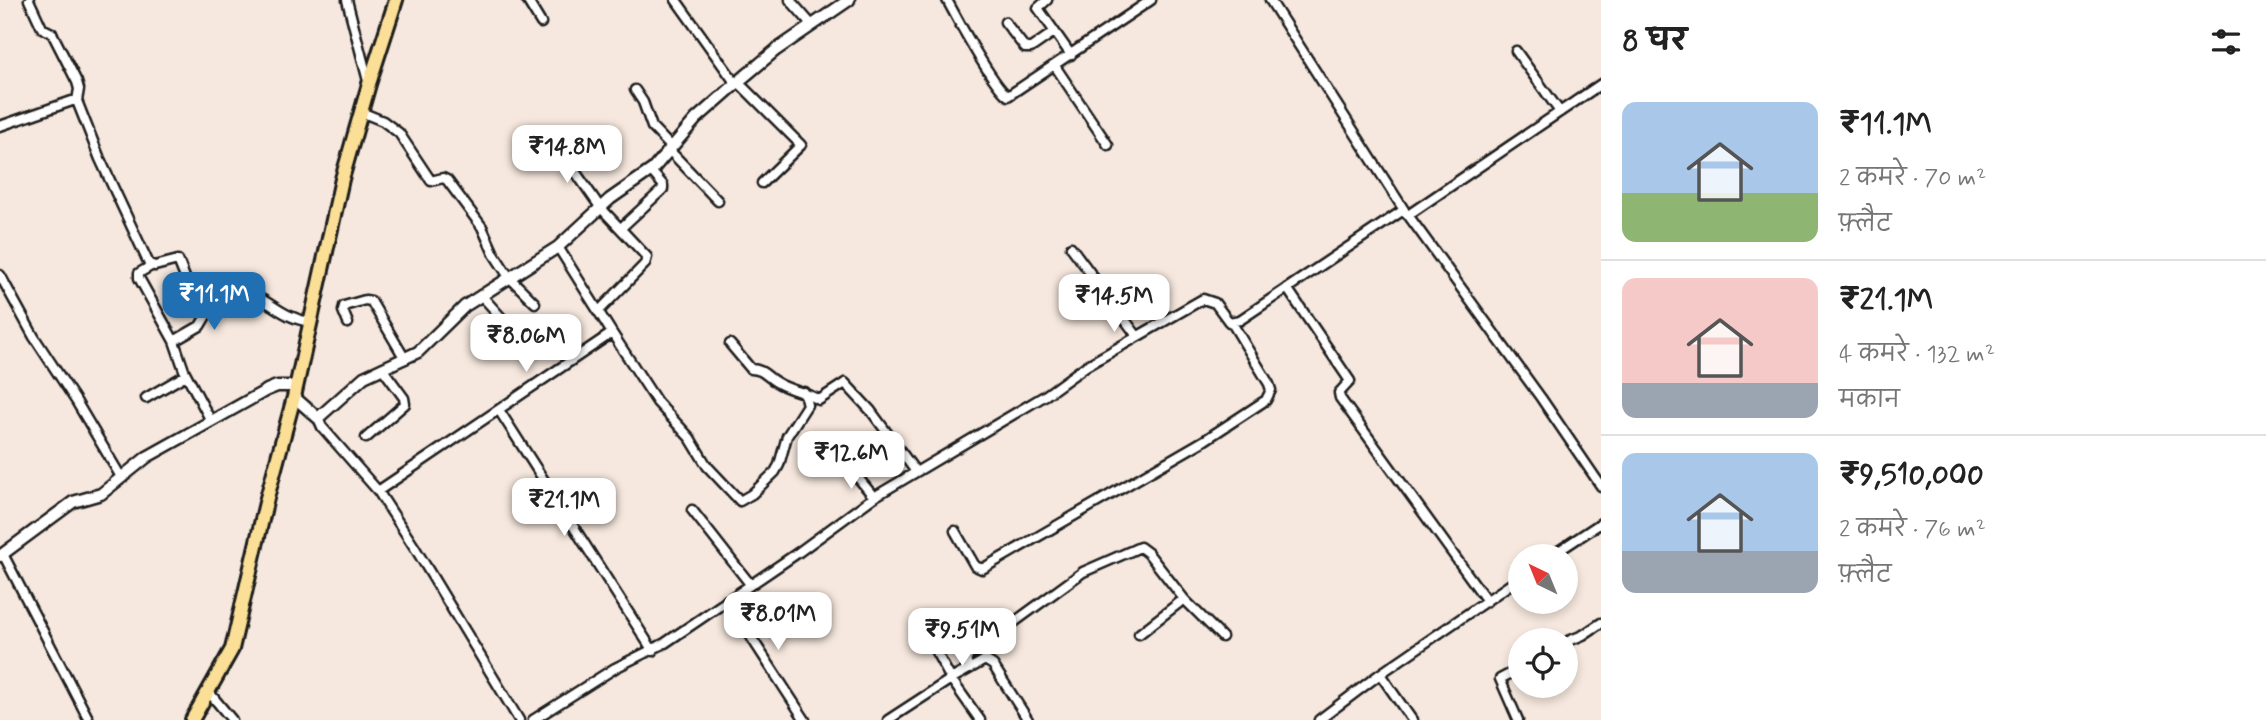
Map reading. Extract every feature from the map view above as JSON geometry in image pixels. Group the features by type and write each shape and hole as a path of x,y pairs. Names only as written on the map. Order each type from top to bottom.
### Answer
{"main road":[{"path":"192,720 232,649 342,179 396,0"}],"street":[{"path":"29,0 42,28 52,33 77,82 78,101 100,159 151,266"},
{"path":"347,0 369,84"},
{"path":"527,0 541,23"},
{"path":"676,0 737,83 802,145 762,183"},
{"path":"790,0 812,25"},
{"path":"318,418 364,377 418,352 453,316 481,295 558,247 600,207 651,171 696,119 737,83 776,50 849,0"},
{"path":"947,0 1006,95 1012,95 1151,0"},
{"path":"1047,0 1038,8 1071,55"},
{"path":"1270,0 1406,213 1541,398 1601,486"},
{"path":"1005,22 1025,48 1031,48 1054,32"},
{"path":"1516,51 1560,112"},
{"path":"1055,66 1108,145"},
{"path":"1231,323 1240,320 1373,229 1406,213 1601,84"},
{"path":"635,90 643,102 652,127 718,201"},
{"path":"0,126 78,101"},
{"path":"361,112 383,121 399,133 431,181 443,178 447,180 482,226 494,254 509,277 535,303"},
{"path":"558,147 600,207 646,254 647,260 598,312"},
{"path":"621,228 662,191 663,185 651,171"},
{"path":"558,247 657,402 690,438 706,466 740,501 760,487 779,465 788,436 806,409 804,392"},
{"path":"1072,247 1138,336"},
{"path":"211,421 186,375 174,341 139,278 139,273 151,266 178,260 190,290 246,292 288,317 310,323"},
{"path":"0,275 34,337 121,477"},
{"path":"1287,288 1350,381 1339,393 1340,398 1486,600"},
{"path":"174,341 200,326 220,292"},
{"path":"481,295 509,326"},
{"path":"533,720 615,668 653,651 799,552 874,497 1203,299 1214,303 1231,323 1269,384 1271,390 1266,400 1205,440 982,569 975,566 956,531"},
{"path":"348,323 343,311 344,306 365,300 372,301 405,359"},
{"path":"377,491 612,333"},
{"path":"730,344 751,369 761,371 778,383 821,400 845,383 872,411 916,472"},
{"path":"366,438 405,404 404,398 382,369"},
{"path":"146,398 186,375"},
{"path":"89,720 27,598 1,555 66,506 101,494 147,457 272,387 294,391 377,491 415,548 519,720"},
{"path":"499,410 653,651"},
{"path":"850,468 874,497"},
{"path":"692,510 750,584"},
{"path":"1569,544 1601,523"},
{"path":"970,668 966,661 969,655 1083,572 1135,548 1144,548 1184,599 1222,638"},
{"path":"1319,720 1380,674 1508,586"},
{"path":"1139,634 1184,599"},
{"path":"727,600 805,720"},
{"path":"1578,637 1601,623"},
{"path":"923,628 951,679 980,720"},
{"path":"888,720 985,660 991,662 1028,720"},
{"path":"1380,674 1412,720"},
{"path":"1508,675 1500,679 1508,697"},
{"path":"208,691 232,720"},
{"path":"1508,698 1518,720"}]}
